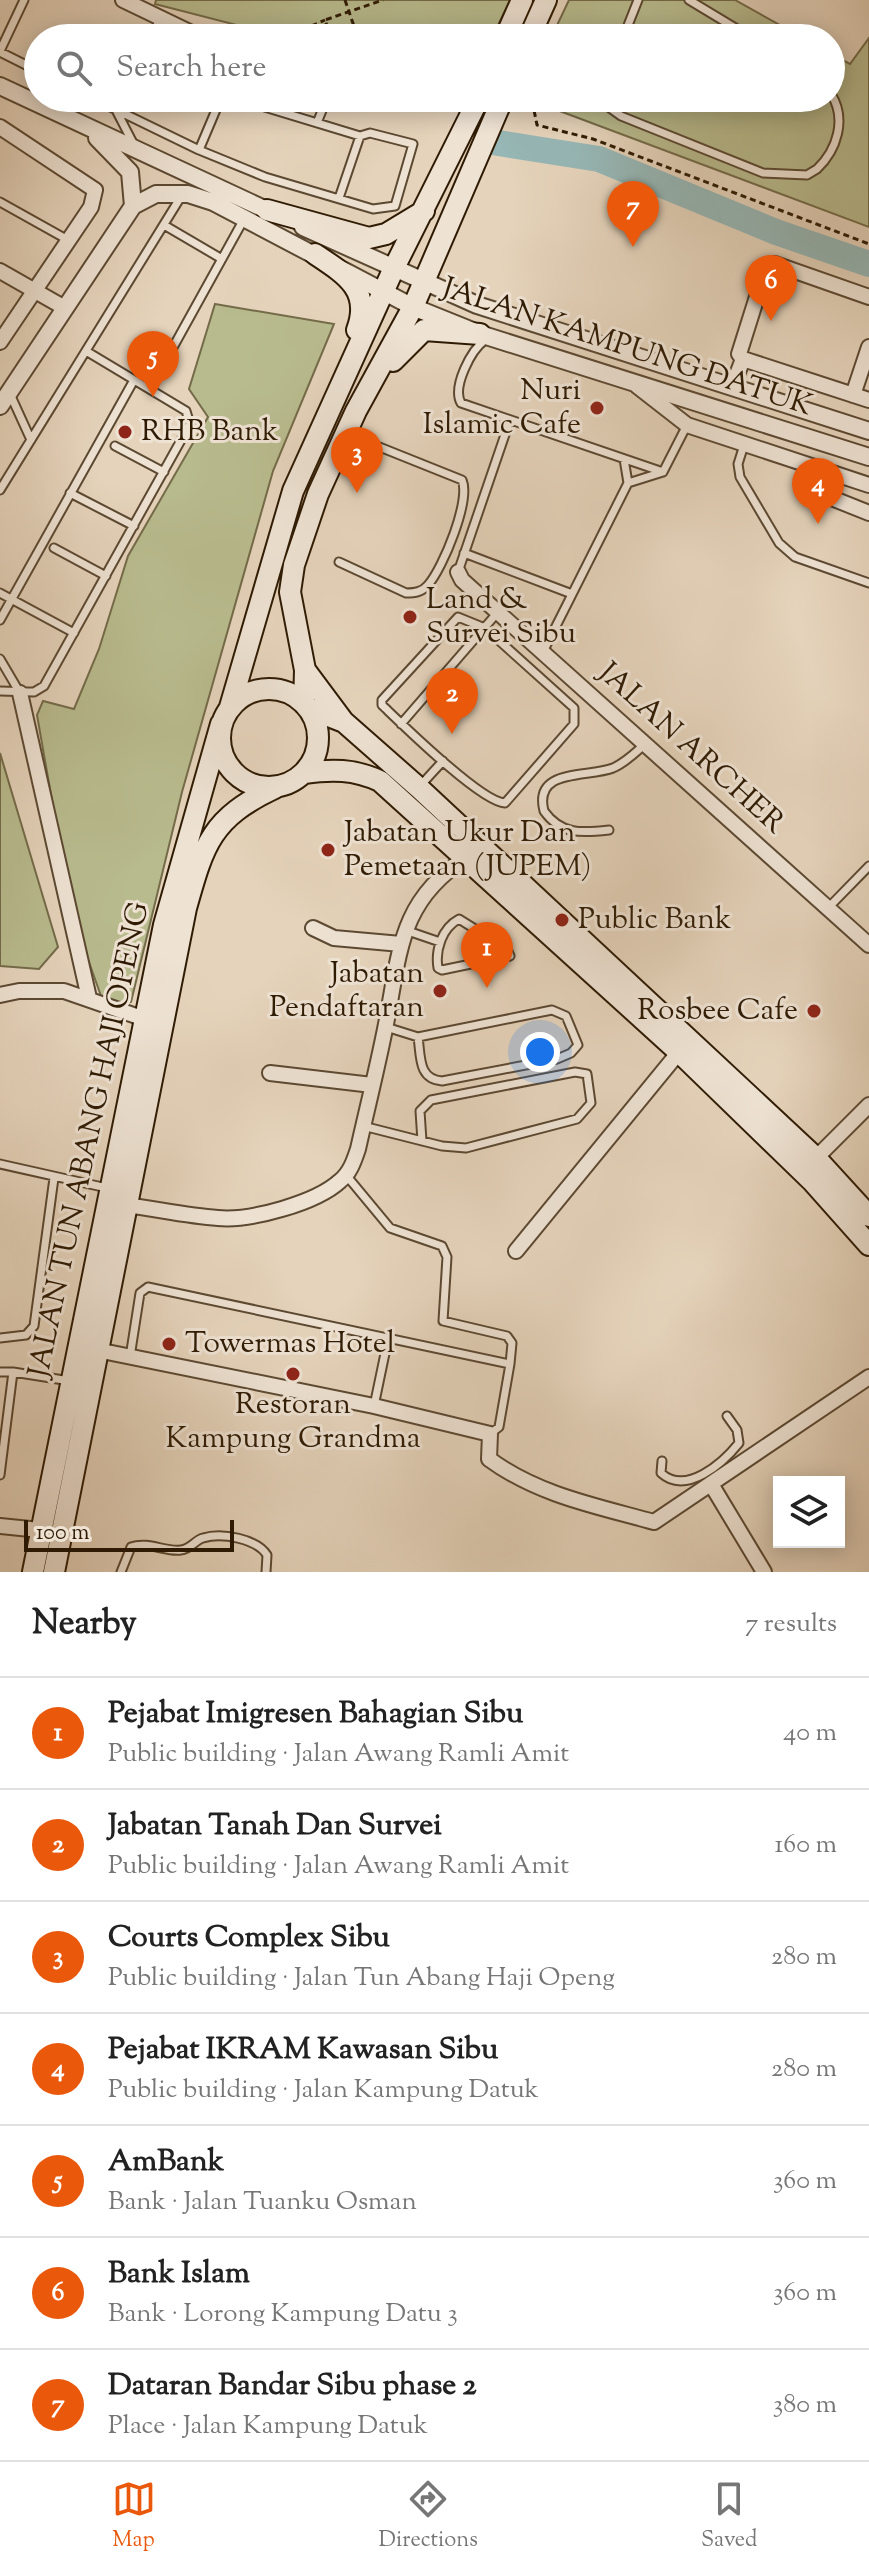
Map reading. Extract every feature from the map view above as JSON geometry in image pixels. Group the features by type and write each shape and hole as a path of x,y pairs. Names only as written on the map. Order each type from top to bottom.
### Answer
{"main road":[{"path":"511,24 522,0"},
{"path":"535,24 546,0"},
{"name":"JALAN TUN ABANG HAJI OPENG","path":"33,1572 164,925 284,518 394,268 469,112"},
{"path":"304,773 312,762 318,735 306,706 305,670 290,592 294,565 318,494 345,433 413,307 497,112"},
{"path":"267,210 369,238 386,234 424,211"},
{"path":"315,254 349,277 363,304 360,322 315,443"},
{"path":"356,411 403,348 424,330 485,336"},
{"path":"305,670 344,722 419,788 816,1158 869,1216"},
{"path":"344,722 306,706 294,696 267,689 253,692 226,716 219,740 231,770 243,781 275,788 304,773 331,769 359,771 380,781 679,1052 813,1182 869,1245"},
{"name":"JALAN TUN ABANG HAJI OPENG","path":"54,1572 186,908 202,850 242,803 275,788"}],"street":[{"path":"123,0 171,24"},
{"name":"JALAN KAMPUNG DATUK","path":"0,86 24,98"},
{"name":"JALAN KAMPUNG DATUK","path":"53,112 477,305 869,431"},
{"path":"0,127 92,186 91,207 0,342"},
{"path":"87,129 130,172 133,206"},
{"path":"4,399 133,206 156,194 184,193"},
{"name":"JALAN KAMPUNG DATUK","path":"184,193 213,202 413,307 485,336 869,457"},
{"path":"869,297 775,264 767,265 739,354 743,359 869,400"},
{"path":"0,271 65,308"},
{"path":"853,395 869,347"},
{"path":"733,385 743,359"},
{"path":"631,381 687,425 869,485"},
{"path":"687,425 701,403"},
{"path":"816,467 824,495 869,513"},
{"name":"JALAN ARCHER","path":"458,572 498,612 869,945"},
{"path":"20,693 89,998"},
{"path":"126,1205 221,1219 253,1216 327,1190 346,1175 358,1149 403,937 424,894 446,871 466,858"},
{"path":"313,928 334,938 403,937"},
{"path":"1,995 51,990 89,998 121,1014 145,1019"},
{"path":"516,1251 679,1052"},
{"path":"270,1073 372,1085"},
{"path":"816,1158 869,1105"},
{"path":"97,1350 374,1406 490,1434 489,1459 515,1478 555,1495 654,1522 708,1479 869,1377"},
{"path":"708,1479 764,1572"},
{"path":"0,1526 40,1530"}],"lane":[{"path":"24,0 0,52 24,64"},
{"path":"629,24 638,0"},
{"path":"689,0 706,4 733,24"},
{"path":"158,24 160,19"},
{"path":"117,112 138,152"},
{"path":"120,112 265,177 387,209 395,206 400,198 413,144 370,133 360,136 281,112"},
{"path":"199,150 215,112"},
{"path":"317,123 321,112"},
{"path":"615,112 763,173 792,176 807,175 817,169 837,139 838,112"},
{"path":"339,198 360,136"},
{"path":"0,490 184,193"},
{"path":"0,202 68,240"},
{"path":"150,389 244,218"},
{"path":"164,225 222,259"},
{"path":"485,336 472,354 458,400 663,472"},
{"path":"0,691 34,692 44,686 187,430 190,418 186,411 86,351"},
{"path":"0,620 134,380"},
{"path":"4,399 31,440"},
{"name":"JALAN ARCHER","path":"458,572 510,420"},
{"path":"628,483 663,472 687,425"},
{"path":"339,562 406,593 416,593 427,586 436,573 465,495 462,480 345,433"},
{"path":"744,444 738,464 740,477 779,543 795,557 869,583"},
{"path":"115,446 164,472"},
{"path":"543,652 628,483 624,459"},
{"path":"70,493 134,526"},
{"path":"54,548 106,576"},
{"path":"464,553 572,594"},
{"path":"0,593 74,633"},
{"path":"401,724 498,612"},
{"path":"456,618 485,628 574,708 574,724 505,803 494,801 443,761 382,705 382,700 456,618"},
{"path":"0,659 20,693"},
{"path":"609,830 568,832 559,827 544,811 541,802 546,786 560,777 616,767 646,743"},
{"path":"419,788 443,761"},
{"path":"829,907 869,866"},
{"path":"465,920 509,952 510,956 442,970 437,961 440,942 453,921 465,920"},
{"path":"403,937 440,942"},
{"path":"386,1027 418,1037 552,1010 566,1016 578,1045 571,1053 557,1059 442,1081 431,1080 423,1072 418,1037"},
{"path":"363,1126 422,1141 466,1148 577,1119 591,1103 587,1074 575,1072 431,1100 420,1111 422,1141"},
{"path":"0,1164 109,1188"},
{"path":"346,1175 390,1228 442,1246 447,1257 443,1321 507,1336 512,1343 499,1427 490,1434"},
{"path":"0,1338 26,1335 34,1326 54,1178"},
{"path":"130,1357 140,1293 151,1286 510,1364"},
{"path":"374,1406 388,1339"},
{"path":"0,1372 71,1381"},
{"path":"0,1475 13,1372"},
{"path":"662,1461 661,1473 669,1479 708,1479 739,1443 737,1430 727,1416"},
{"path":"121,1572 131,1547 177,1551 187,1549 203,1538 220,1537 258,1544 267,1555 266,1572"}],"path":[{"path":"345,0 353,24"},
{"path":"316,24 383,0"},
{"path":"325,20 326,24"},
{"path":"534,112 537,125 593,139 869,244"}],"green space":[{"path":"156,0 510,0 499,24 233,24 155,4"},
{"path":"569,0 735,0 778,24 558,24"},
{"path":"869,38 869,227 562,112 845,112 845,61 850,64"},
{"path":"215,304 334,324 273,471 182,792 131,1002 123,1004 101,996 84,948 60,846 37,715 43,701 74,709 99,649 128,556 208,417 189,389"},
{"path":"0,753 58,947 39,969 0,966"}],"waterway":[{"path":"492,142 599,159 776,232 869,264"}],"place":[{"name":"Dataran Bandar Sibu phase 2","path":"633,247"},
{"name":"Bank Islam","path":"771,321"},
{"name":"AmBank","path":"153,397"},
{"name":"Nuri Islamic Cafe","path":"597,408"},
{"name":"RHB Bank","path":"125,432"},
{"name":"Courts Complex Sibu","path":"357,493"},
{"name":"Pejabat IKRAM Kawasan Sibu","path":"818,524"},
{"name":"Land & Survei Sibu","path":"410,617"},
{"name":"Jabatan Tanah Dan Survei","path":"452,734"},
{"name":"Jabatan Ukur Dan Pemetaan (JUPEM)","path":"328,850"},
{"name":"Public Bank","path":"562,920"},
{"name":"Pejabat Imigresen Bahagian Sibu","path":"487,988"},
{"name":"Jabatan Pendaftaran","path":"440,991"},
{"name":"Rosbee Cafe","path":"814,1011"},
{"name":"Towermas Hotel","path":"169,1344"},
{"name":"Restoran Kampung Grandma","path":"293,1374"}]}
